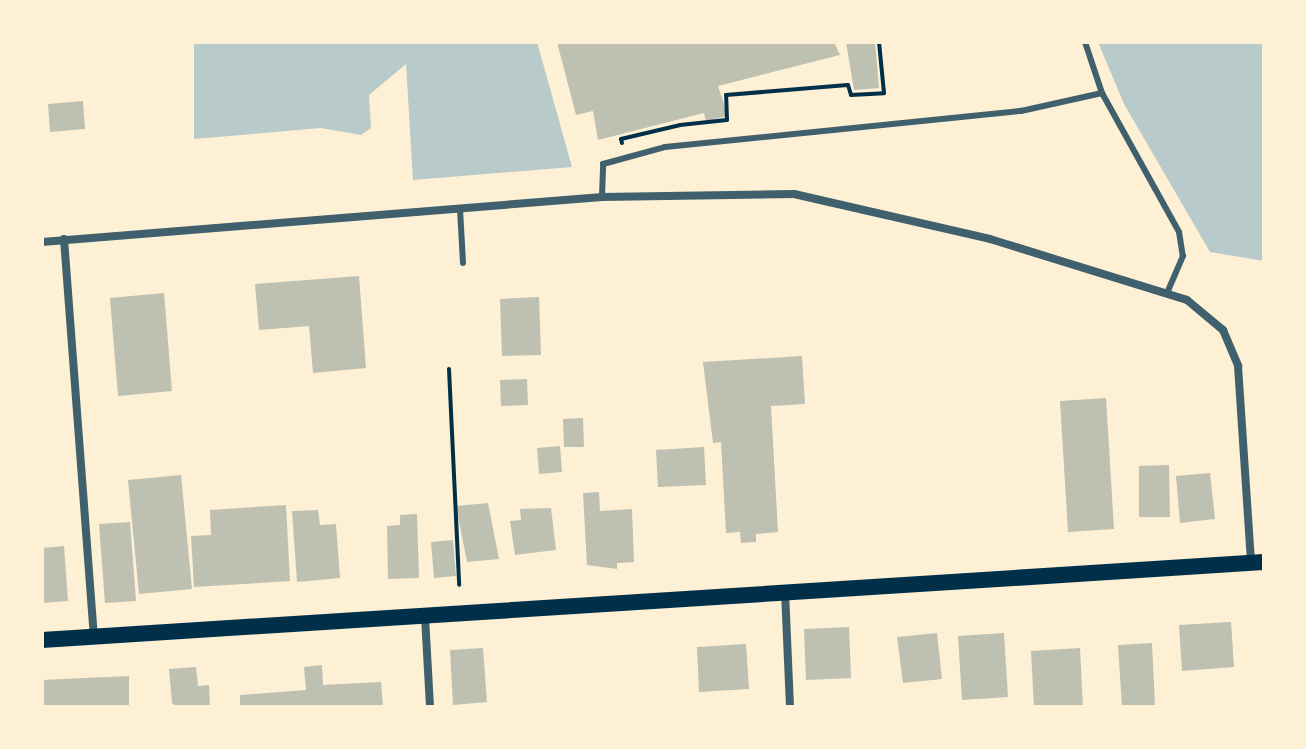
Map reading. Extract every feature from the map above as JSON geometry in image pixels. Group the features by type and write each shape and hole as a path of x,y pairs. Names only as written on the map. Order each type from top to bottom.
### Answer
{"main road":[{"path":"42,640 1258,563"}],"street":[{"path":"42,242 602,197 807,195 990,239 1167,293 1206,313 1232,348 1258,563"},
{"path":"64,239 94,637"},
{"path":"785,592 790,707"},
{"path":"425,617 430,707"}],"lane":[{"path":"1085,42 1102,93 1179,232 1183,256 1167,293"},
{"path":"602,197 603,164 665,147 1021,111 1102,93"},
{"path":"460,209 463,263"}],"path":[{"path":"625,158 621,139 727,120 726,95 848,85 851,95 884,93 879,42"},
{"path":"449,369 459,585"}],"shaded area":[{"path":"194,42 537,42 572,167 413,180 406,64 369,95 371,128 361,135 321,128 194,139"},
{"path":"1098,42 1264,42 1264,261 1210,252 1124,104"}],"building":[{"path":"557,42 834,42 840,55 718,86 728,116 706,121 704,113 598,140 593,111 576,115"},
{"path":"846,42 875,42 879,88 854,90"},
{"path":"83,101 85,129 50,132 48,104"},
{"path":"359,276 366,368 313,373 309,326 259,330 255,284"},
{"path":"164,293 172,391 118,396 110,298"},
{"path":"539,297 541,355 502,356 500,299"},
{"path":"802,356 805,404 771,406 778,532 756,534 756,542 741,543 740,532 726,533 721,442 713,443 703,362"},
{"path":"527,379 528,405 501,406 500,380"},
{"path":"1106,398 1114,529 1068,532 1060,401"},
{"path":"583,418 584,447 564,447 563,419"},
{"path":"560,446 562,472 539,474 537,448"},
{"path":"704,447 706,485 658,487 656,450"},
{"path":"1169,465 1170,517 1139,517 1139,466"},
{"path":"1210,473 1215,519 1180,523 1176,476"},
{"path":"181,475 192,589 139,594 128,480"},
{"path":"599,492 600,511 632,509 634,562 617,563 617,569 587,565 583,493"},
{"path":"488,503 499,559 467,562 456,506"},
{"path":"286,505 290,581 194,587 191,536 211,535 210,510"},
{"path":"551,508 556,550 515,555 510,521 521,520 520,509"},
{"path":"318,510 320,525 336,524 340,578 297,582 292,511"},
{"path":"417,514 419,578 388,579 387,526 400,525 400,515"},
{"path":"130,522 136,601 105,603 99,524"},
{"path":"453,540 456,576 434,578 431,542"},
{"path":"64,546 68,601 42,603 42,548"},
{"path":"1231,622 1234,667 1182,671 1179,625"},
{"path":"849,627 851,678 806,680 804,629"},
{"path":"937,633 942,679 903,683 897,637"},
{"path":"1004,633 1008,697 962,700 958,636"},
{"path":"1152,643 1155,707 1122,707 1118,645"},
{"path":"746,644 749,689 699,692 697,647"},
{"path":"483,648 487,702 453,705 450,650"},
{"path":"1080,648 1083,707 1034,707 1031,651"},
{"path":"322,665 323,685 381,682 383,707 240,707 240,695 306,690 304,667"},
{"path":"196,667 198,686 209,685 210,707 177,707 172,703 169,669"},
{"path":"129,676 129,707 42,707 42,680"}]}
